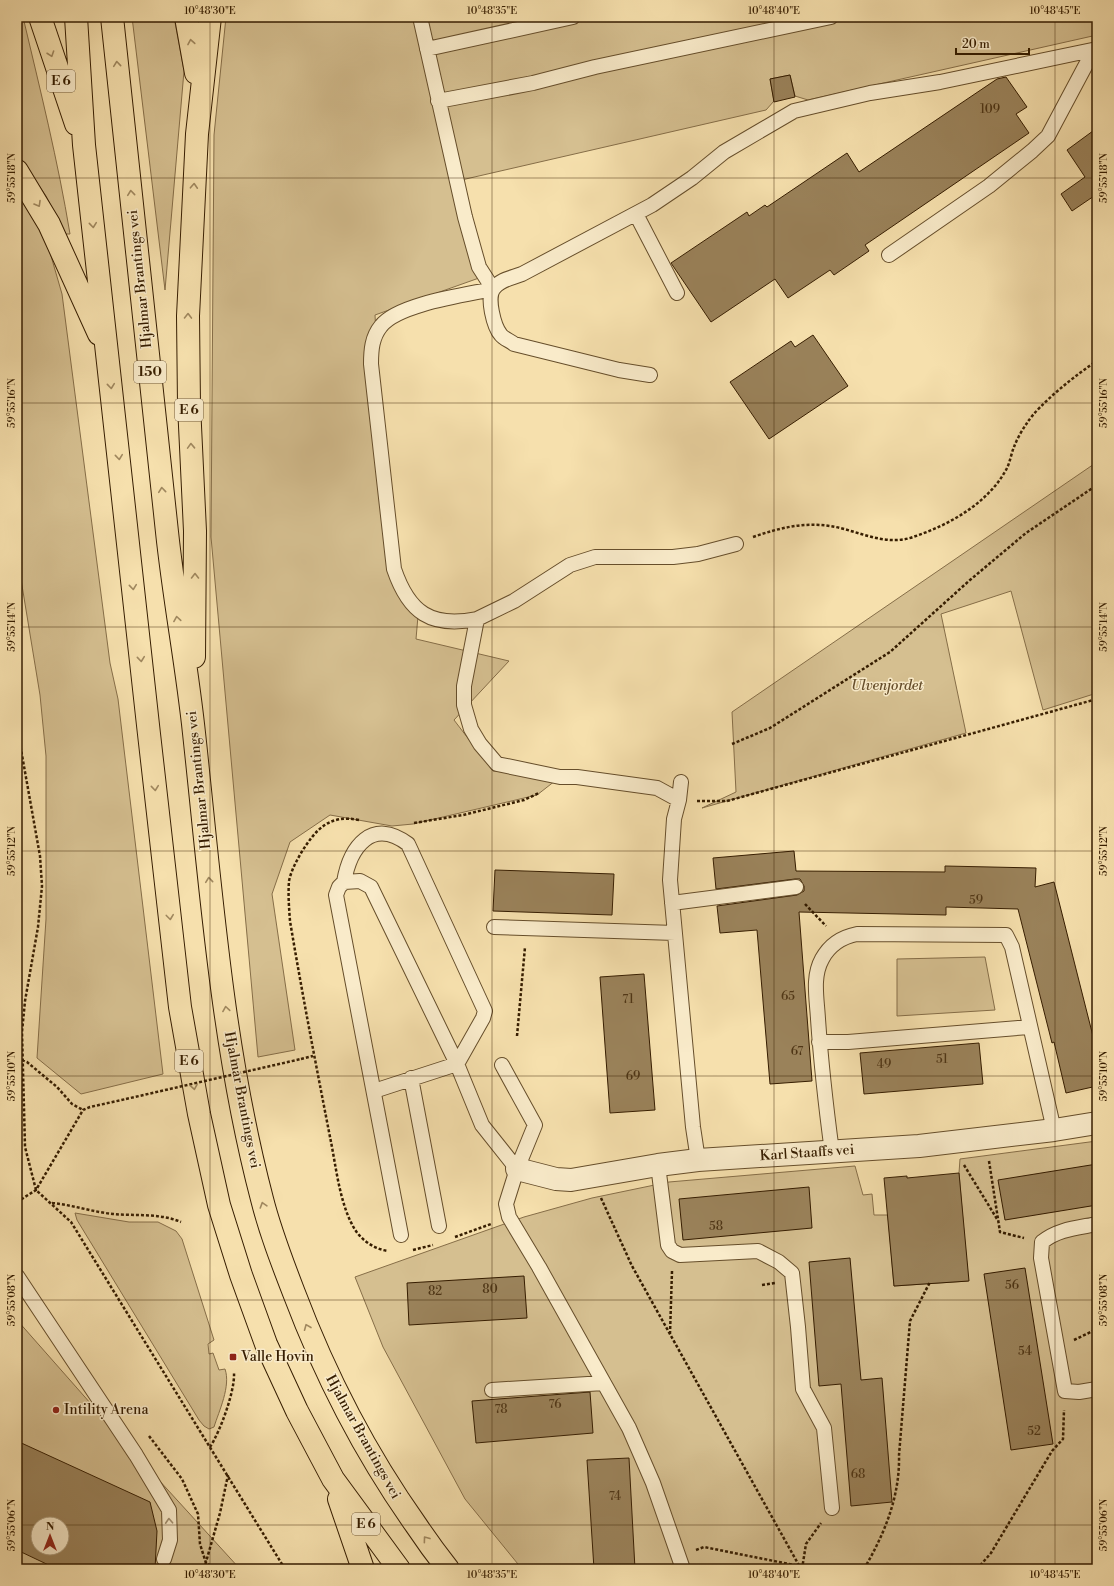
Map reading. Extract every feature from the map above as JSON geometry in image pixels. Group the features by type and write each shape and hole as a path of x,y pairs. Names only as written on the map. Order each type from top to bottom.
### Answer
{"highway":[{"name":"E 6","path":"40,17 62,85 84,145"},
{"path":"76,17 84,145 107,352"},
{"name":"Hjalmar Brantings vei","path":"112,17 171,575 194,727 223,993 242,1107 262,1200 294,1295 332,1384 390,1488 448,1569"},
{"path":"186,17 200,94"},
{"name":"E 6","path":"194,727 195,531 189,405 188,316 200,94 210,17"},
{"path":"17,171 49,224 107,352"},
{"name":"E 6","path":"107,352 180,1007 199,1114 219,1205 241,1275 266,1344 297,1411 333,1479 399,1569"},
{"name":"E 6","path":"333,1479 363,1569"}],"street":[{"name":"Karl Staaffs vei","path":"517,1169 556,1179 571,1180 658,1165 698,1160 948,1143 1054,1130 1097,1123"}],"lane":[{"path":"420,17 465,217 479,267 493,289 490,301 494,319 501,335 514,344 619,370 650,375"},
{"path":"427,49 573,17"},
{"path":"438,101 533,83 595,67 831,17"},
{"path":"736,544 698,554 673,557 595,556 570,565 514,601 477,619 458,622 430,618 411,604 399,585 394,569 371,352 376,334 390,317 424,304 493,289 502,281 522,274 636,214 692,178 724,152 794,111 870,94 940,82 1097,49"},
{"path":"888,255 988,186 1048,136 1089,59 1097,54"},
{"path":"636,214 676,294"},
{"path":"477,619 464,686 464,705 472,729 480,744 497,764 560,777 577,777 657,788 679,800"},
{"path":"681,782 679,800 674,819 670,880 693,1127 698,1160"},
{"path":"374,1091 457,1064 485,1012 408,844 397,836 384,834 373,835 360,842 350,858 344,882 339,887 336,895 374,1091 402,1235"},
{"path":"344,882 360,880 371,887 457,1064 482,1125 517,1169"},
{"path":"672,903 796,887"},
{"path":"494,927 675,933"},
{"path":"832,1152 819,1042 816,979 822,958 844,936 858,934 1006,935 1012,947 1029,1027 1054,1130"},
{"path":"819,1042 848,1042 1029,1027"},
{"path":"502,1065 535,1125 517,1169 506,1204 509,1217 524,1240 604,1383 643,1458 681,1562"},
{"path":"411,1078 439,1226"},
{"path":"658,1165 668,1245 672,1251 680,1255 758,1252 779,1262 792,1273 798,1327 802,1389 824,1428 832,1508"},
{"path":"1097,1224 1066,1229 1051,1234 1042,1242 1042,1258 1065,1391 1079,1392 1097,1389"},
{"path":"17,1276 136,1455 169,1510 170,1540 164,1559"},
{"path":"492,1390 604,1383"}],"path":[{"path":"736,544 789,526 809,524 831,526 884,540 911,538 961,515 988,495 1007,469 1014,446 1027,422 1052,396 1097,361"},
{"path":"732,744 770,728 890,652 970,580 1026,533 1097,486"},
{"path":"679,800 727,801 1097,700"},
{"path":"1093,701 1097,706"},
{"path":"17,727 40,856 42,886 38,927 25,1001 22,1060 25,1147 36,1190 52,1203 71,1222 285,1569"},
{"path":"413,824 463,815 524,800 537,795 560,777"},
{"path":"361,820 346,818 334,820 320,827 295,863 290,880 290,921 313,1056 334,1160 348,1214 354,1229 366,1242 379,1249 386,1250"},
{"path":"796,887 797,900 809,907 839,940"},
{"path":"517,1036 527,928"},
{"path":"17,1202 36,1190 83,1110 90,1107 313,1056"},
{"path":"22,1060 27,1062 57,1087 72,1104 83,1110"},
{"path":"985,1138 1000,1232 1042,1242"},
{"path":"948,1143 971,1174 998,1221"},
{"path":"600,1197 632,1266 801,1568"},
{"path":"52,1203 71,1205 112,1214 172,1219 181,1222"},
{"path":"670,1335 672,1251"},
{"path":"864,1569 887,1525 893,1505 899,1474 899,1455 910,1321 930,1282"},
{"path":"210,1447 218,1435 232,1389 234,1373"},
{"path":"977,1569 991,1553 1052,1452 1063,1439 1065,1391"},
{"path":"204,1569 220,1513 228,1475"},
{"path":"801,1568 806,1544 827,1512 832,1508"},
{"path":"681,1562 704,1547 801,1568"}],"green space":[{"path":"17,17 23,17 54,152 70,234 65,234 46,196 17,153"},
{"path":"132,17 174,17 184,71 165,290"},
{"path":"226,17 1097,17 1097,35 808,100 795,96 790,75 770,79 774,101 766,110 457,181 479,278 375,315 389,567 418,616 416,639 509,661 454,720 493,771 560,777 537,795 413,824 392,826 330,815 290,842 272,894 295,1050 258,1057 211,537 214,135"},
{"path":"17,189 38,224 49,249 62,294 110,663 118,699 163,1074 81,1094 37,1058 46,919 46,756 40,695 17,555"},
{"name":"Ulvenjordet","path":"1097,462 1097,693 1043,710 1011,591 941,614 966,733 702,808 736,792 732,712"},
{"path":"985,957 995,1010 897,1016 897,959"},
{"path":"1097,1141 1097,1569 522,1569 465,1499 383,1347 355,1277 524,1217 592,1198 669,1182 855,1166 863,1195 872,1194 874,1215 888,1215 894,1286 968,1281 959,1173 960,1159"},
{"path":"75,1213 129,1222 158,1222 176,1231 182,1239 214,1340 208,1344 209,1354 213,1353 219,1370 225,1369 227,1383 224,1398 214,1427 209,1429 199,1420 77,1220"},
{"name":"Intility Arena","path":"17,1320 136,1455 240,1569 17,1569"}],"building":[{"path":"790,75 795,97 774,102 770,79"},
{"path":"1006,77 1027,107 1016,114 1029,133 865,245 869,251 834,275 830,270 788,298 775,279 711,322 671,263 747,212 749,216 765,205 767,207 847,153 859,172 997,79"},
{"path":"1097,128 1097,194 1072,211 1061,194 1085,177 1067,150"},
{"path":"813,335 848,386 769,439 730,382 791,341 795,347"},
{"path":"794,851 796,871 945,872 945,866 1036,868 1035,887 1054,882 1097,1052 1097,1086 1066,1093 1054,1042 1052,1043 1018,909 946,907 946,915 799,912 812,1081 770,1084 757,930 720,933 717,906 797,895 804,891 804,886 800,879 795,879 716,889 713,858"},
{"path":"495,870 614,874 612,915 493,911"},
{"path":"644,974 655,1110 610,1113 600,977"},
{"path":"979,1043 983,1084 864,1094 860,1053"},
{"path":"1097,1164 1097,1205 1005,1220 998,1180"},
{"path":"959,1173 969,1281 894,1286 884,1178 907,1176 907,1178"},
{"path":"809,1187 812,1228 683,1240 679,1199"},
{"path":"850,1258 861,1380 882,1378 892,1502 851,1506 841,1384 819,1386 809,1262"},
{"path":"1025,1268 1053,1444 1011,1450 984,1274"},
{"path":"524,1276 527,1318 409,1325 407,1283"},
{"path":"590,1392 593,1433 476,1443 472,1401"},
{"path":"17,1441 150,1502 157,1531 155,1569 57,1569 17,1550"},
{"path":"629,1458 635,1569 594,1569 587,1460"}],"place":[{"name":"Valle Hovin","path":"233,1357"},
{"name":"Intility Arena","path":"56,1410"}]}
